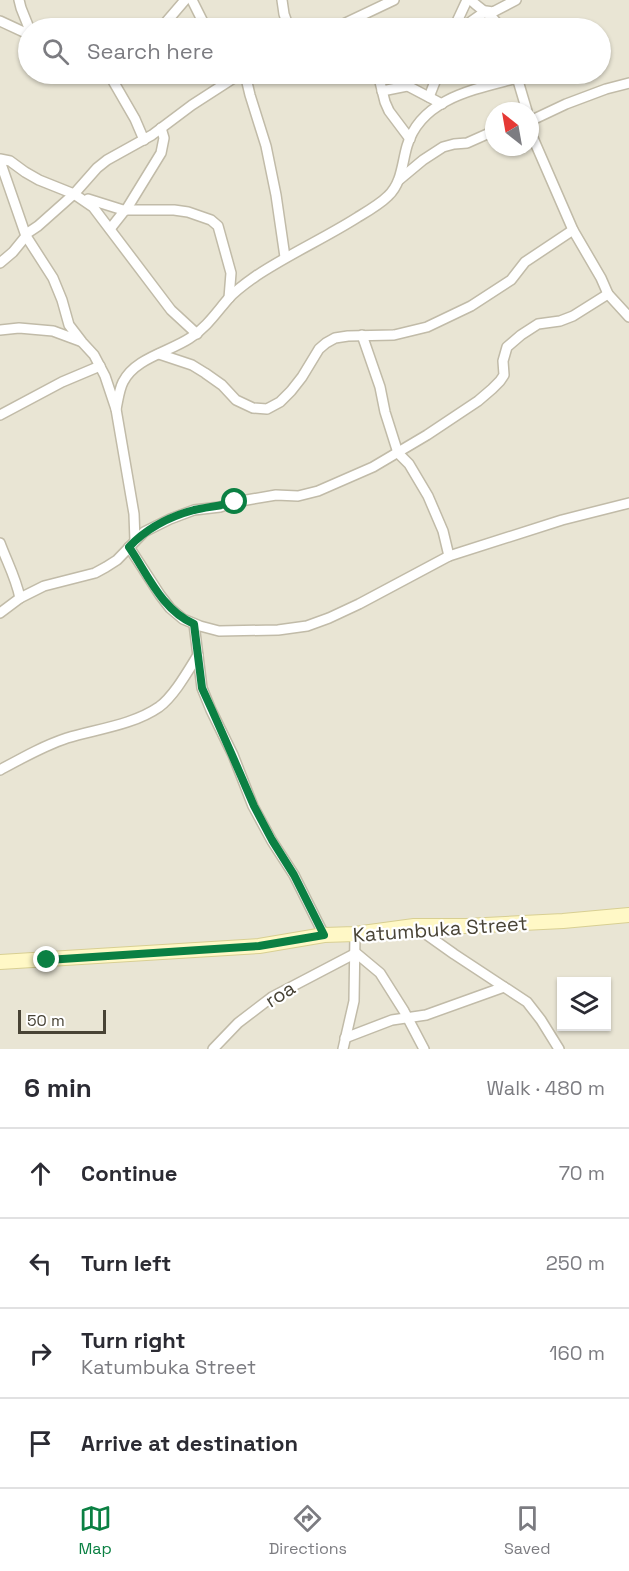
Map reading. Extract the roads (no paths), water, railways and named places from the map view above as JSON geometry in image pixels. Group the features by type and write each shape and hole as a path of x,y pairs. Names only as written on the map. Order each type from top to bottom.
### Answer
{"main road":[{"name":"Katumbuka Street","path":"0,962 259,946 324,935 355,934 414,926 466,926 629,915"}],"street":[{"path":"19,0 25,18"},
{"path":"170,18 185,0"},
{"path":"192,0 201,18"},
{"path":"282,0 285,18"},
{"path":"359,18 394,0"},
{"path":"459,18 469,0 479,9 493,12 516,0"},
{"path":"476,18 486,11"},
{"path":"486,11 493,18"},
{"path":"0,21 18,29"},
{"path":"539,118 566,104 629,83"},
{"path":"115,84 144,140"},
{"path":"0,262 13,252 26,235 74,194 97,168 144,140 218,84"},
{"path":"246,84 266,146 285,258"},
{"path":"380,84 388,111 410,139"},
{"path":"403,84 441,104"},
{"path":"429,97 434,84"},
{"path":"116,409 123,381 131,372 144,362 196,334 241,287 285,258 335,231 391,194 399,180 410,139 420,122 441,104 471,89 489,84"},
{"path":"519,84 524,102"},
{"path":"382,91 407,86"},
{"path":"110,229 125,210 161,153 164,138 161,128"},
{"path":"399,180 443,147 467,143 485,135"},
{"path":"539,152 573,230 608,294 629,316"},
{"path":"229,298 231,273 218,226 205,218 174,210 125,210 108,206 39,180 10,161 0,160 26,235 52,278 62,300 69,325 94,355 105,376 116,409 134,514 132,544 160,595 183,619 219,631 278,630 307,626 358,604 449,556 562,520 629,503"},
{"path":"74,194 93,207 171,310 196,334"},
{"path":"159,354 205,372 237,400 253,408 267,409 280,402 291,391 319,349 326,343 335,338 362,334 394,335 428,327 471,306 511,280 525,262 573,230"},
{"path":"0,613 20,598 44,585 95,573 117,560 144,532 155,525 194,510 276,495 298,496 318,491 373,467 478,401 492,389 504,375 503,361 507,347 521,335 538,324 560,321 573,316 608,294"},
{"path":"0,330 19,328 53,331 82,342"},
{"path":"362,334 380,387 398,453 408,464 428,496 443,531 449,556"},
{"path":"0,415 62,382 100,366"},
{"path":"0,543 17,580 20,598"},
{"path":"194,624 202,688 254,806 294,875 324,935"},
{"path":"0,770 39,749 65,739 148,714 161,706 175,690 198,655"},
{"path":"414,926 527,1002 559,1049"},
{"path":"343,1049 354,1001 355,934"},
{"path":"356,953 380,973 424,1049"},
{"name":"roa","path":"213,1049 238,1023 272,997 356,953"},
{"path":"345,1038 392,1020 426,1015 504,987"}]}
